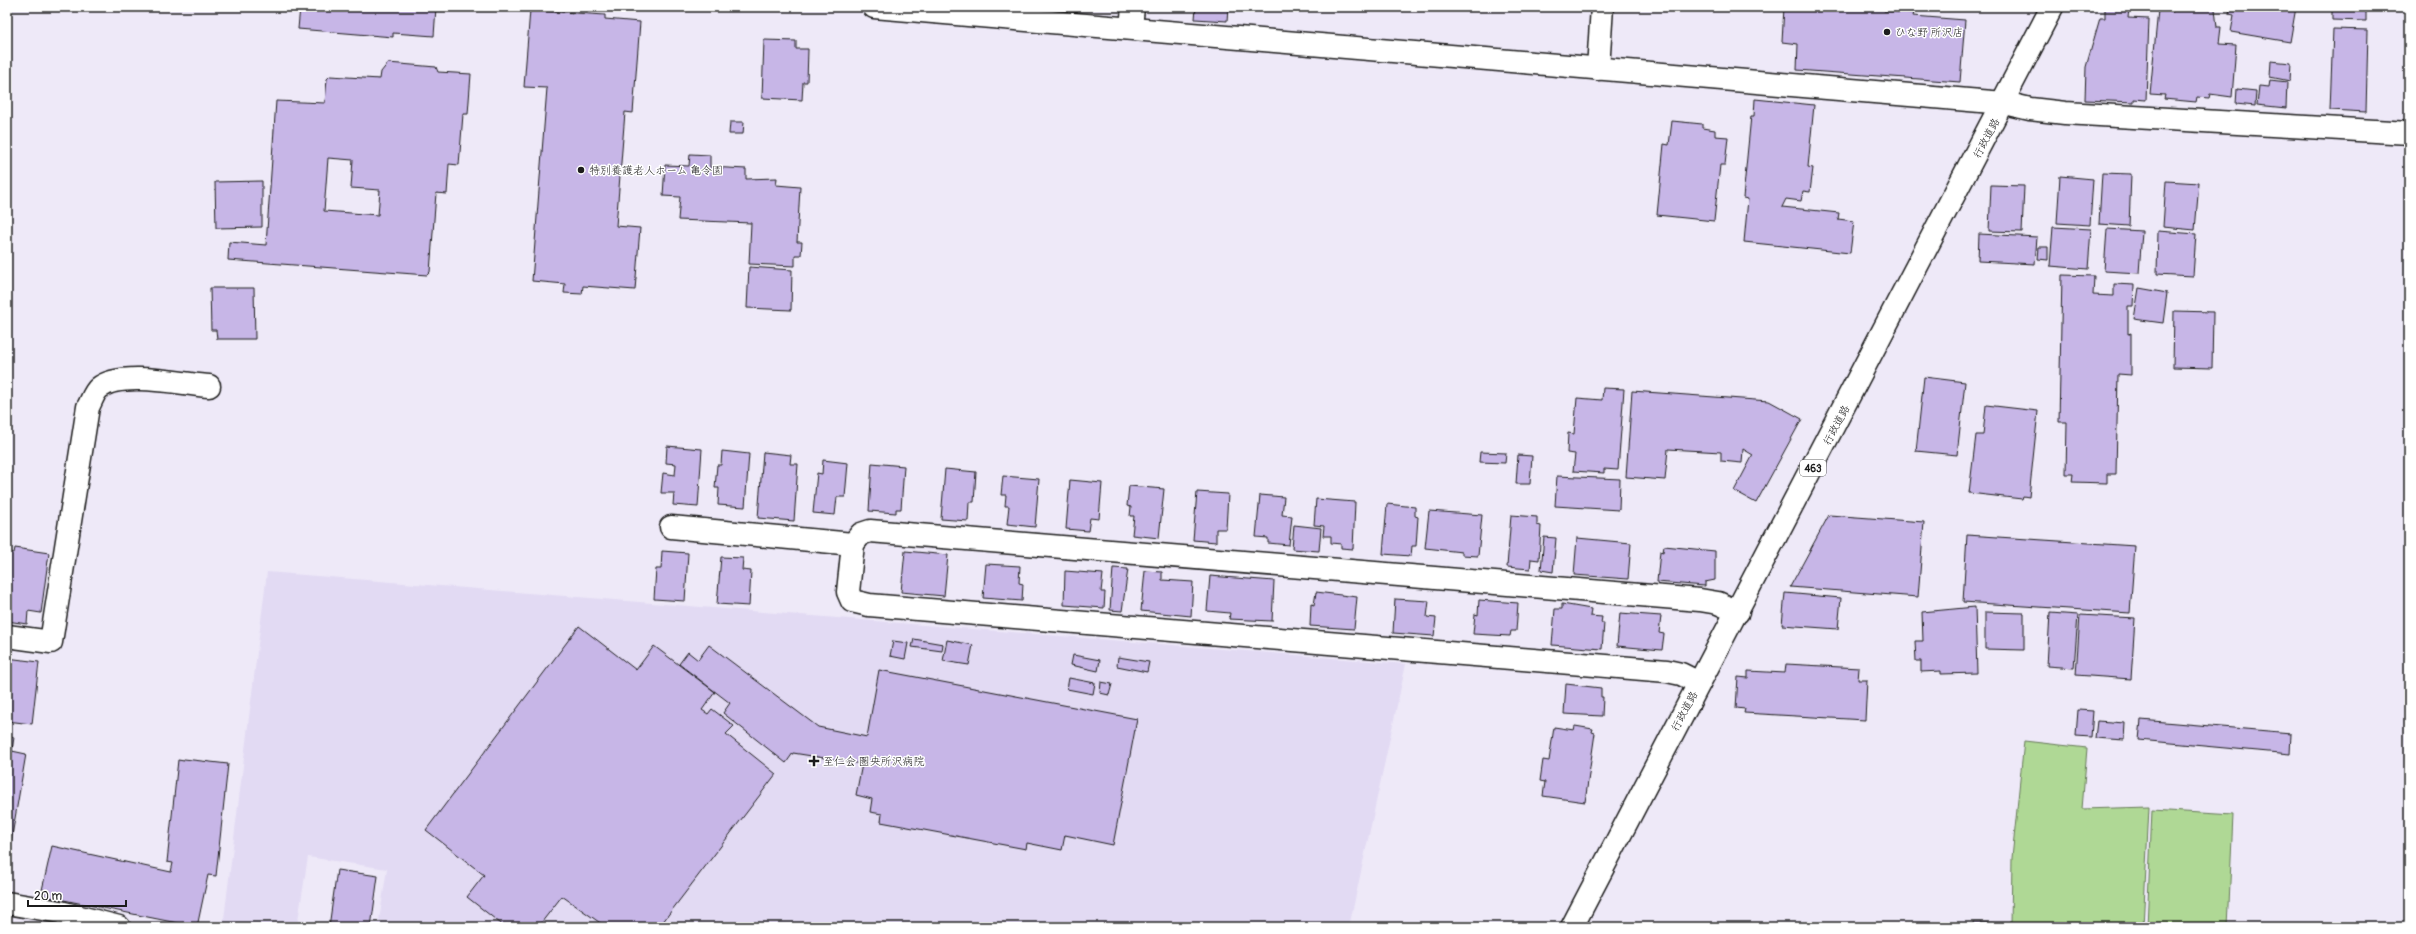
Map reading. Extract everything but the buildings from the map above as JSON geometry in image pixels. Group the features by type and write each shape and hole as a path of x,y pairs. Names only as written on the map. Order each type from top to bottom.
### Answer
{"main road":[{"path":"874,7 1132,17 1598,69 2004,103 2030,109 2066,113 2409,132"},
{"path":"1598,69 1602,7"},
{"name":"行政道路","path":"1572,927 2004,103 2052,7"},
{"path":"7,636 51,642 88,407 98,388 118,380 209,386"},
{"path":"671,527 853,544"},
{"path":"1699,683 1681,674 1667,671 869,605 852,601 848,592 853,544 861,534 878,532 1700,600 1718,603 1738,612"},
{"path":"7,903 58,919 119,927"}],"shaded area":[{"name":"至仁会 圏央所沢病院","path":"267,572 1406,664 1349,927 378,927 387,869 308,857 297,927 223,927"}],"green space":[{"path":"2024,741 2087,748 2082,809 2149,807 2143,927 2011,927 2012,858"},
{"path":"2152,810 2233,815 2228,927 2147,927"}],"place":[{"name":"ひな野 所沢店","path":"1887,32"},
{"name":"特別養護老人ホーム 亀令園","path":"581,170"},
{"name":"至仁会 圏央所沢病院","path":"814,761"}]}
